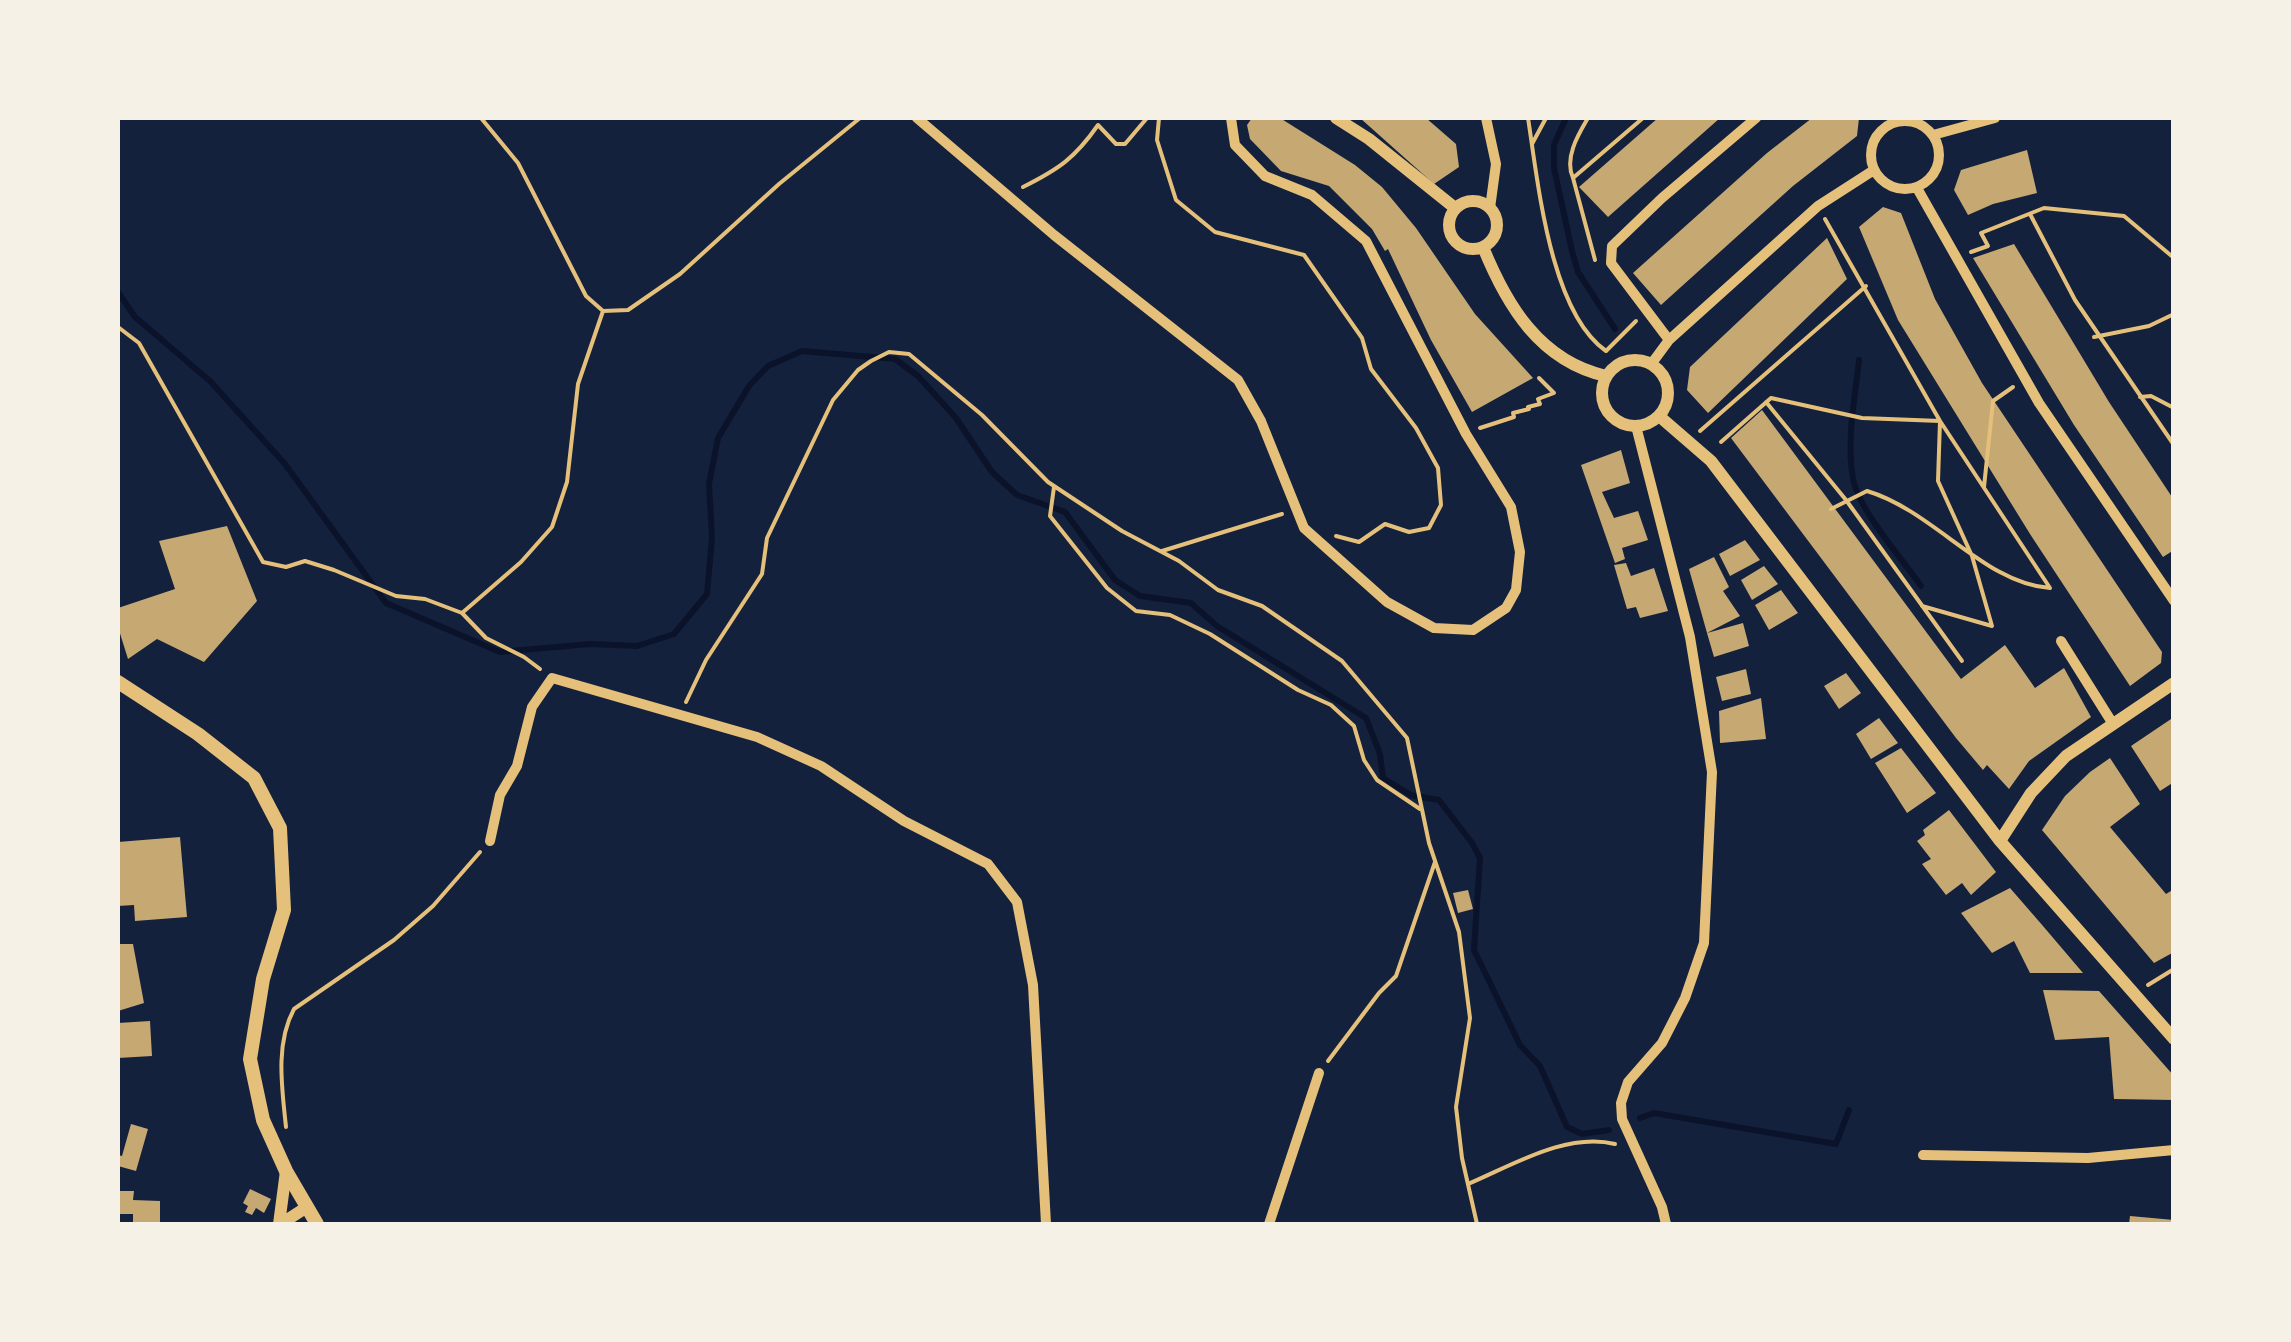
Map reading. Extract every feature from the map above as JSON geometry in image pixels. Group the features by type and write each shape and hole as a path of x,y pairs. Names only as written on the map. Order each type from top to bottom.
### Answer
{"main road":[{"path":"118,682 198,734 254,778 280,828 284,910 263,979 250,1059 263,1120 286,1171 317,1224"}],"street":[{"path":"917,118 1238,380 1261,422 1304,528 1387,602 1434,628 1473,630 1506,608 1516,590 1520,552 1511,506 1466,434 1366,241 1312,194 1264,176 1235,145 1231,118"},
{"path":"1336,118 1369,139 1455,208"},
{"path":"1486,118 1496,164 1490,208"},
{"path":"1668,340 1611,263 1612,246 1756,118"},
{"path":"1933,135 1995,118"},
{"path":"1895,120 1917,123 1933,135 1938,144 1938,166 1926,183 1897,189 1874,170 1874,141 1895,120"},
{"path":"1652,363 1668,340 1818,206 1874,170"},
{"path":"1916,188 2024,379 2174,601"},
{"path":"1469,201 1490,208 1497,230 1483,248 1468,249 1455,242 1449,222 1455,208 1469,201"},
{"path":"1483,248 1500,287 1528,330 1582,371 1606,376"},
{"path":"1631,359 1652,363 1667,382 1669,394 1660,416 1636,426 1625,425 1606,410 1602,400 1606,376 1621,362 1631,359"},
{"path":"1660,416 1711,461 2000,841 2174,1039"},
{"path":"1636,426 1690,637 1712,772 1704,943 1685,998 1662,1043 1628,1082 1622,1103 1622,1119 1666,1224"},
{"path":"2061,641 2113,724"},
{"path":"490,841 500,795 518,766 532,707 552,678 757,737 821,766 904,821 988,864 1017,902 1033,984 1046,1224"},
{"path":"2000,841 2031,794 2066,756 2174,683"},
{"path":"1269,1224 1320,1073"},
{"path":"1923,1155 2088,1158 2174,1150"},
{"path":"284,1223 286,1171"},
{"path":"284,1223 307,1207"}],"path":[{"path":"481,118 518,163 586,296 603,311 628,310 680,274 779,184 860,118"},
{"path":"1002,190 1024,187 1064,166 1078,154 1098,125 1116,144 1125,144 1148,118"},
{"path":"1160,118 1158,140 1176,200 1215,232 1304,255 1362,338 1371,368 1416,428 1438,468 1440,504 1428,528 1409,532 1386,524 1359,542 1304,528"},
{"path":"1528,118 1544,216 1571,308 1606,351 1637,321 1634,316"},
{"path":"1532,144 1546,118"},
{"path":"1588,118 1572,149 1569,170 1596,262"},
{"path":"1573,178 1643,118"},
{"path":"1818,206 1940,421 2050,588 2025,584 1972,556 1956,540 1889,498 1867,492 1830,509"},
{"path":"1956,258 1988,246 1981,233 2044,208 2124,216 2174,258"},
{"path":"2030,214 2096,336 2174,445"},
{"path":"1689,440 1866,286"},
{"path":"462,613 521,562 552,527 567,482 578,384 603,311"},
{"path":"2096,336 2150,326 2174,314"},
{"path":"118,327 139,343 263,562 286,567 305,561 365,586 425,599 462,613 486,638 524,657 552,678"},
{"path":"679,715 706,660 762,574 767,538 833,400 858,370 871,361 889,352 909,354 982,416 1054,486 1122,531 1179,561 1218,590 1262,606 1342,662 1407,738 1418,802 1459,932 1470,1018 1456,1107 1462,1158 1478,1224"},
{"path":"1466,434 1540,404 1538,399 1554,393 1539,378"},
{"path":"1984,488 1993,400 2024,379"},
{"path":"2140,397 2151,396 2174,408"},
{"path":"1722,442 1772,398 1846,416 1940,421"},
{"path":"1766,402 1846,500 1962,662"},
{"path":"1922,606 1992,626 1972,556 1938,481 1940,421"},
{"path":"1054,486 1050,516 1107,588 1136,611 1170,615 1184,621 1235,648 1298,690 1331,705 1354,726 1364,760 1377,780 1420,809"},
{"path":"1160,551 1296,509"},
{"path":"287,1130 281,1077 284,1026 294,1009 394,940 433,906 490,841"},
{"path":"1320,1073 1396,976 1435,862"},
{"path":"2134,994 2174,968"},
{"path":"1468,1184 1570,1143 1600,1140 1634,1149"}],"building":[{"path":"1252,118 1280,118 1355,165 1382,187 1416,228 1475,314 1533,378 1472,412 1431,340 1388,249 1385,251 1372,229 1329,186 1281,171 1250,139 1247,125"},
{"path":"1360,118 1426,118 1456,144 1459,167 1434,184"},
{"path":"1658,118 1720,118 1608,217 1579,187"},
{"path":"1812,118 1859,118 1857,136 1793,186 1661,305 1633,273"},
{"path":"2027,150 2037,193 1968,215 1954,190 1961,170"},
{"path":"1883,207 1901,213 1935,299 1982,383 2162,652 2161,663 2130,686 2030,534 1898,320 1859,227"},
{"path":"1827,238 1847,279 1708,413 1687,390 1690,367"},
{"path":"2014,244 2109,402 2174,500 2174,550 2163,557 2074,425 1973,258"},
{"path":"1762,410 1961,679 2005,645 2035,688 2064,668 2091,717 2029,761 2009,789 1987,765 1983,770 1956,738 1731,438"},
{"path":"1621,450 1630,483 1602,492 1614,518 1638,511 1648,540 1622,548 1625,559 1615,563 1581,465"},
{"path":"227,526 257,601 204,662 157,639 128,659 118,627 118,608 175,589 159,541"},
{"path":"1745,540 1760,560 1730,576 1719,554"},
{"path":"1714,557 1729,587 1723,591 1740,616 1707,633 1689,569"},
{"path":"1626,563 1631,576 1654,568 1668,611 1640,618 1636,607 1627,609 1614,565"},
{"path":"1764,566 1778,584 1752,600 1741,580"},
{"path":"1781,590 1798,613 1769,630 1755,605"},
{"path":"1743,623 1749,646 1714,657 1707,633"},
{"path":"1746,669 1751,694 1722,701 1716,677"},
{"path":"1846,673 1861,693 1839,709 1824,686"},
{"path":"1761,698 1766,739 1720,743 1719,711"},
{"path":"2174,717 2174,782 2160,791 2131,746"},
{"path":"1879,718 1898,743 1871,759 1856,734"},
{"path":"1901,748 1936,793 1907,813 1875,763"},
{"path":"2110,758 2140,804 2110,827 2166,894 2174,889 2174,952 2154,963 2042,830 2065,796"},
{"path":"1949,810 1996,872 1971,895 1962,883 1946,895 1922,864 1931,859 1917,841 1925,835 1923,830"},
{"path":"180,837 187,917 135,921 134,905 118,906 118,842"},
{"path":"2010,888 2083,973 2030,973 2014,941 1992,953 1961,913"},
{"path":"1468,890 1473,909 1458,913 1453,893"},
{"path":"118,944 133,944 144,1003 118,1011"},
{"path":"2043,990 2099,991 2174,1076 2174,1100 2114,1099 2109,1037 2055,1040"},
{"path":"150,1021 152,1056 118,1058 118,1023"},
{"path":"131,1124 148,1129 136,1171 118,1166 118,1155 122,1156"},
{"path":"250,1189 271,1199 264,1213 256,1208 252,1215 245,1212 248,1206 243,1203"},
{"path":"118,1191 134,1191 133,1200 160,1201 160,1223 133,1223 133,1214 118,1214"},
{"path":"2130,1216 2174,1220 2174,1224 2129,1224"}],"waterway":[{"path":"1566,118 1554,145 1554,168 1572,251 1578,272 1615,329"},
{"path":"118,292 135,317 210,381 285,464 386,603 500,652 590,644 637,646 674,634 707,594 712,538 709,484 718,438 749,386 768,366 802,351 895,359 918,376 956,418 992,472 1017,495 1065,512 1115,580 1140,596 1191,603 1217,626 1366,718 1380,754 1383,778 1411,795 1439,800 1480,858 1474,950 1520,1045 1540,1066 1567,1127 1582,1134 1609,1130"},
{"path":"1859,360 1851,434 1853,479 1872,520 1921,586"},
{"path":"1640,1118 1654,1113 1836,1144 1849,1110"}]}
